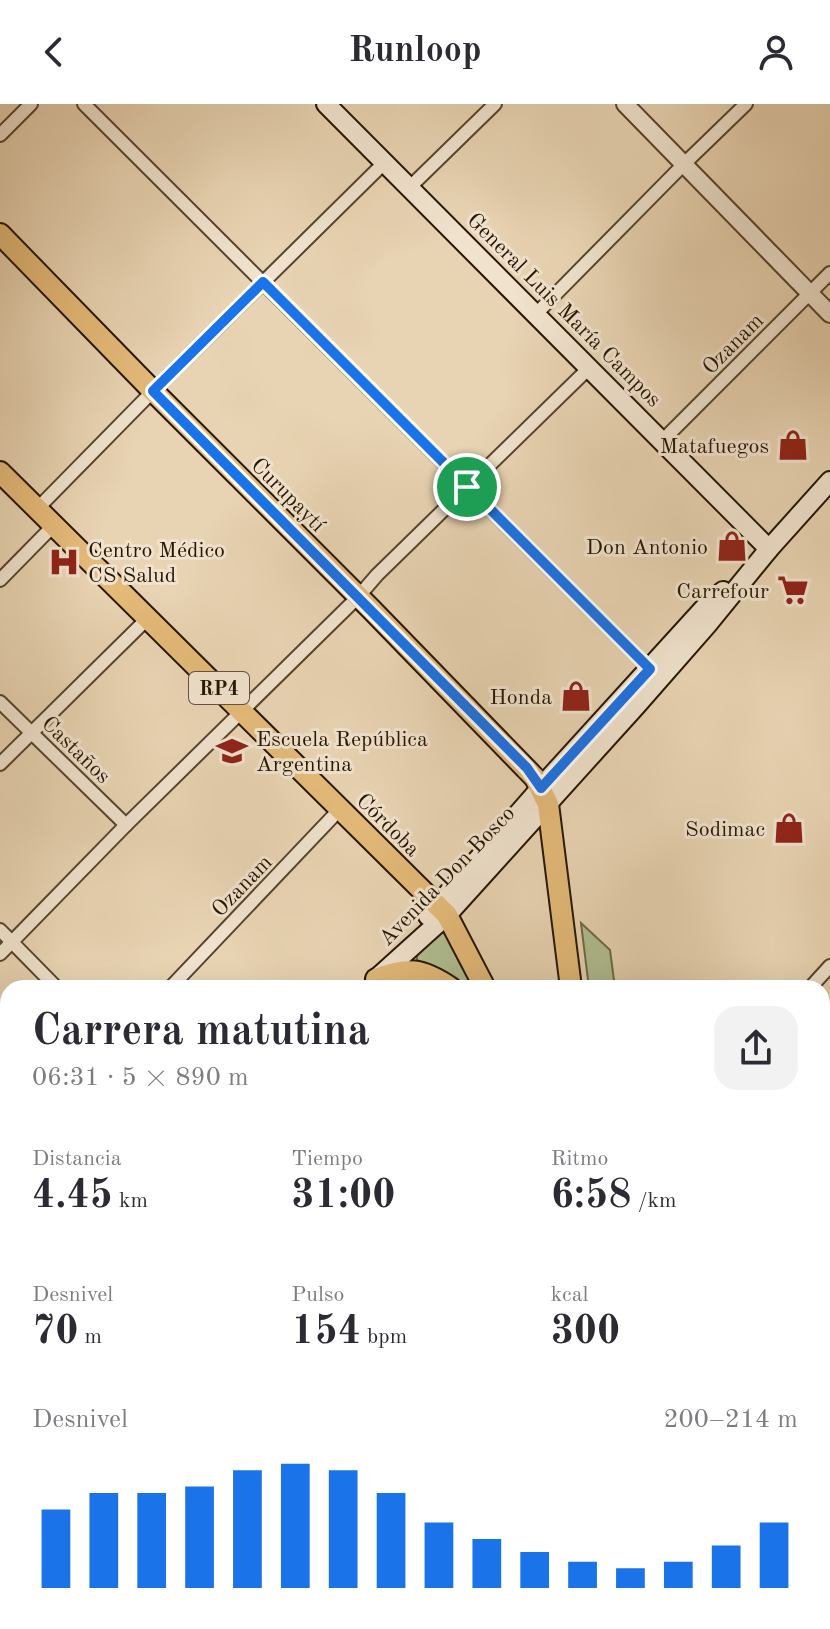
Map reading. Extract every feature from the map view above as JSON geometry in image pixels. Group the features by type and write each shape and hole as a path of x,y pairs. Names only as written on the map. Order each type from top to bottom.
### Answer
{"main road":[{"name":"General Luis María Campos","path":"326,104 769,549"},
{"name":"Curupaytí","path":"0,234 527,768 545,796"},
{"name":"Córdoba","path":"0,472 442,910"},
{"name":"Avenida Don Bosco","path":"375,980 707,625 830,481"},
{"name":"Avenida Don Bosco","path":"545,796 705,607 769,549"},
{"path":"545,796 570,980"},
{"name":"RP4","path":"442,910 481,980"},
{"path":"377,980 393,971 406,970 438,980"}],"street":[{"path":"0,135 31,104"},
{"path":"84,104 650,669"},
{"path":"409,188 495,104"},
{"path":"625,104 830,314"},
{"path":"536,314 746,104"},
{"path":"37,509 384,163"},
{"name":"Ozanam","path":"662,441 830,273"},
{"path":"0,954 377,575 589,368"},
{"path":"0,580 54,525"},
{"path":"0,764 147,619"},
{"name":"Castaños","path":"0,702 126,825"},
{"name":"Ozanam","path":"178,980 340,809"},
{"path":"0,930 49,980"}],"green space":[{"path":"581,923 610,950 614,980 588,980"},
{"path":"439,932 445,933 470,980 453,980 417,960 417,954"}],"place":[{"name":"Matafuegos","path":"793,445"},
{"name":"Don Antonio","path":"732,546"},
{"name":"Centro Médico CS Salud","path":"64,562"},
{"name":"Carrefour","path":"793,590"},
{"name":"Honda","path":"576,696"},
{"name":"Escuela República Argentina","path":"232,751"},
{"name":"Sodimac","path":"789,828"}],"route":[{"path":"263,282 467,487 650,669 541,788 527,768 153,391 263,282"}]}
